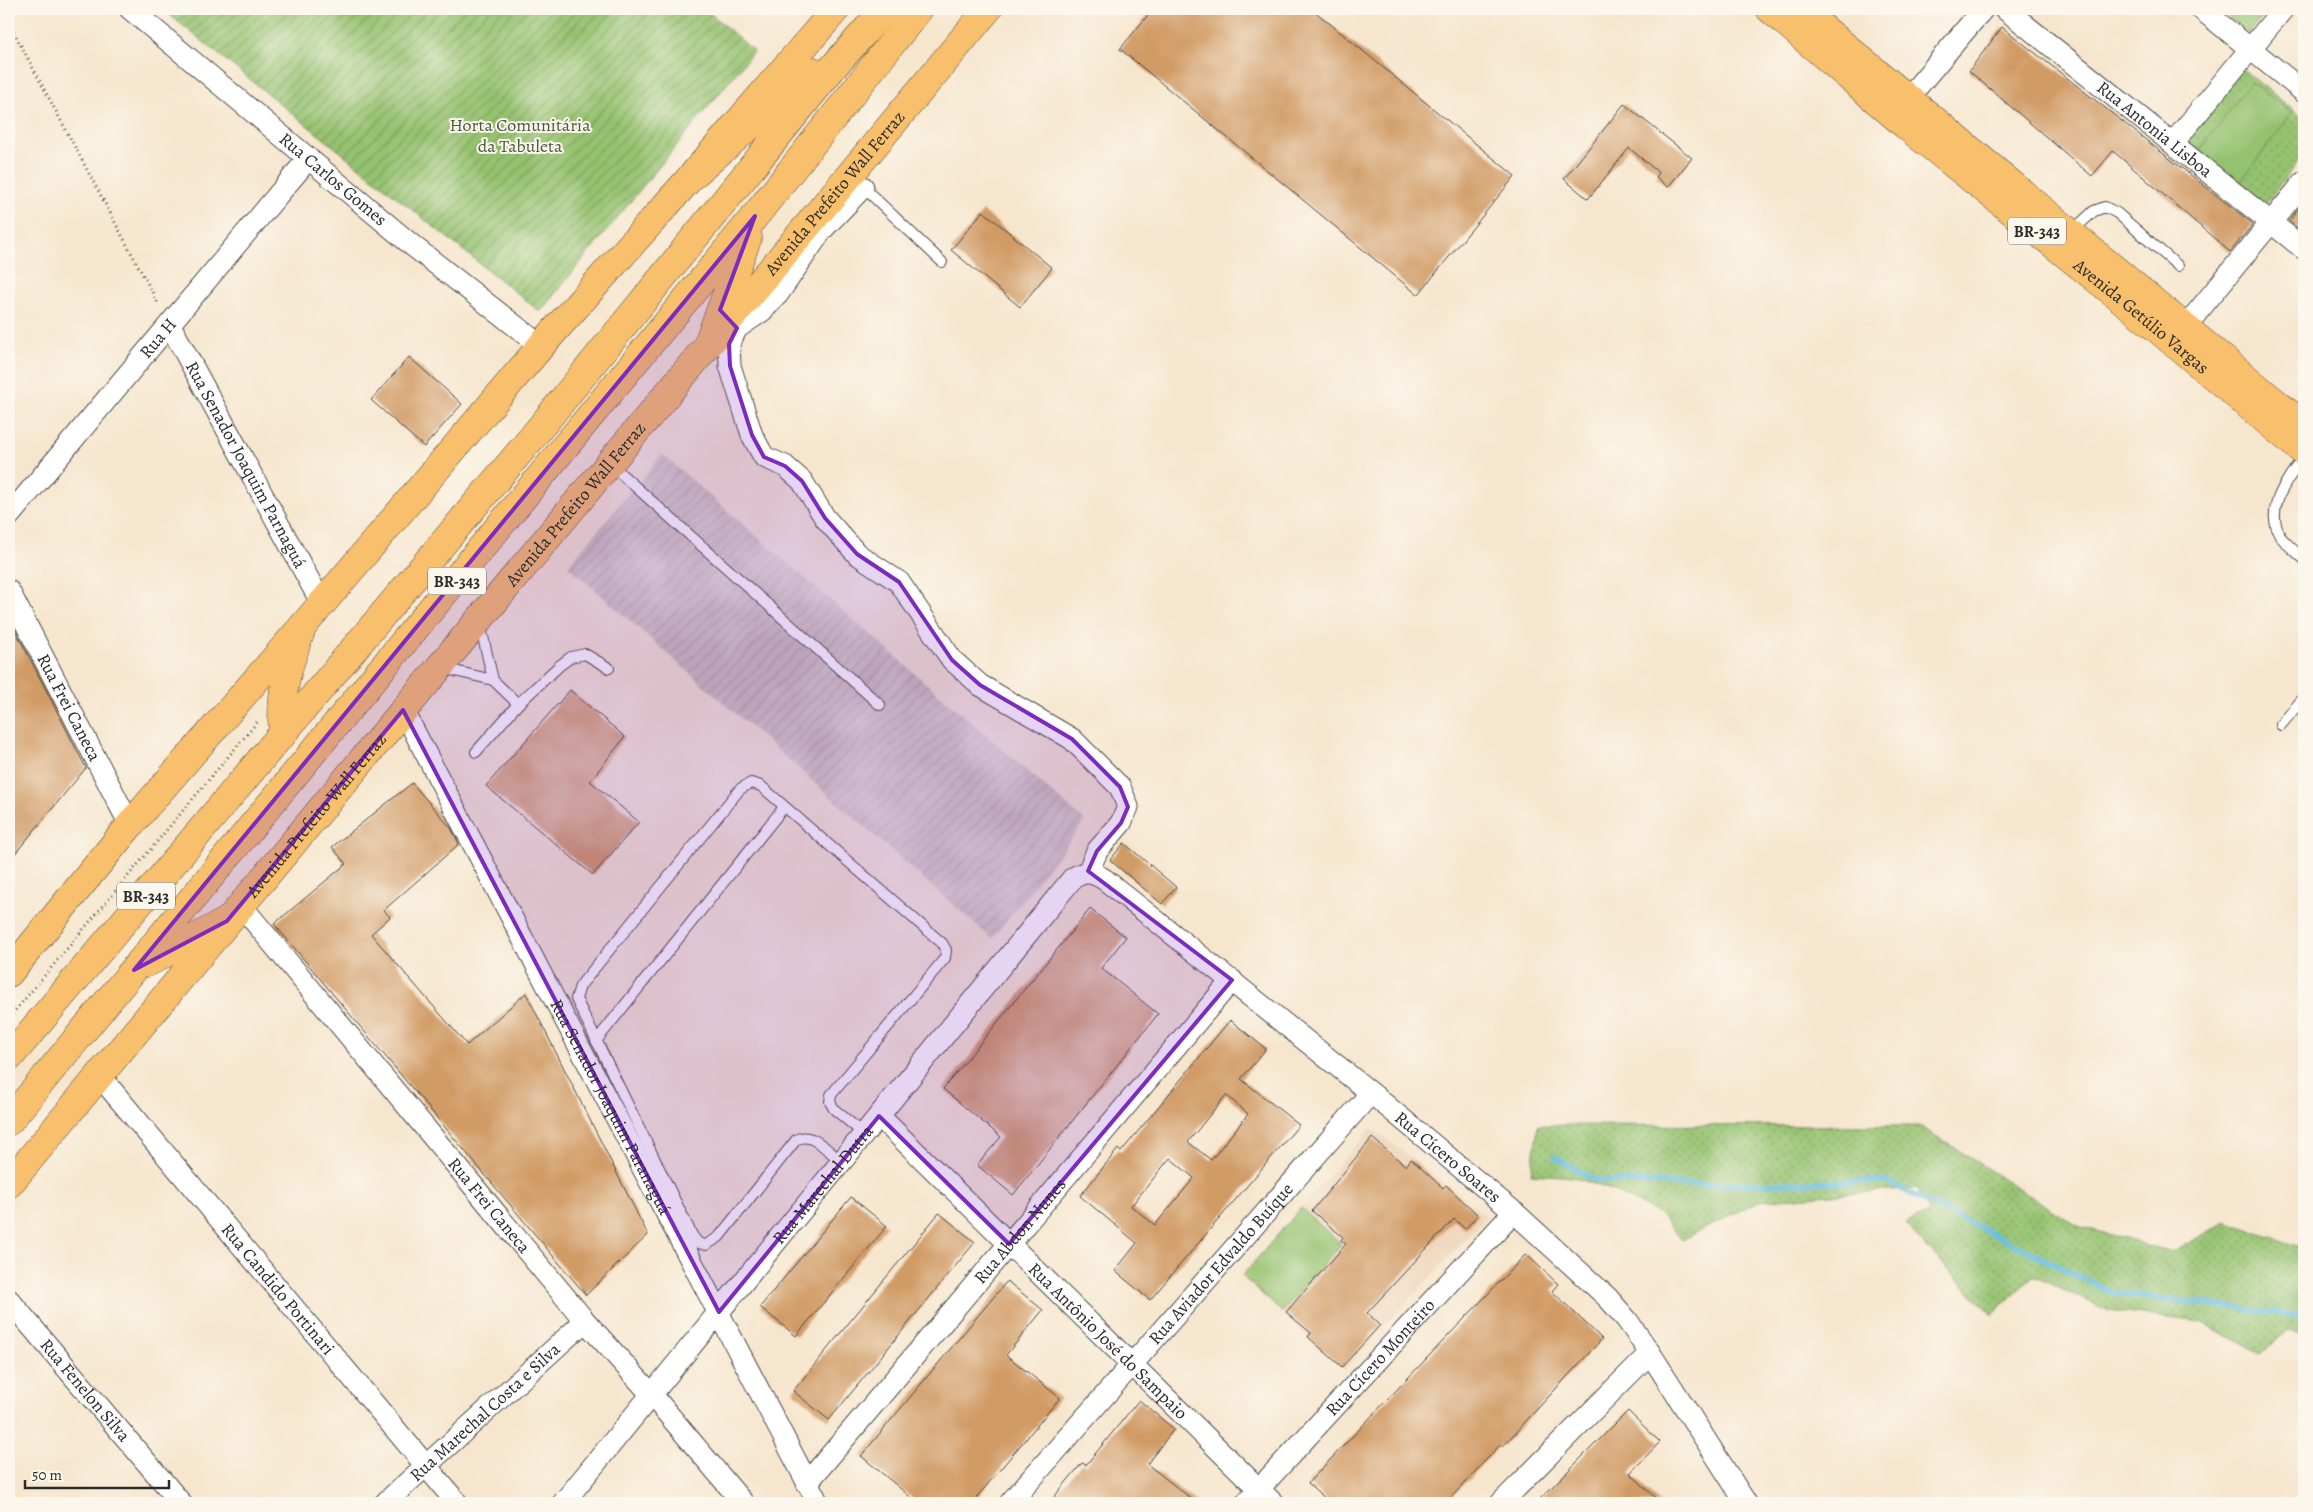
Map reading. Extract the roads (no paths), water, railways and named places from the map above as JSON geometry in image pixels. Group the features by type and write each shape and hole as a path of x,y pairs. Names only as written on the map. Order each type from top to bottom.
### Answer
{"main road":[{"path":"9,973 130,825 304,626 541,346 691,177 836,9"},
{"path":"691,177 887,20 920,9"},
{"name":"BR-343","path":"9,1121 755,216 887,20 932,9"},
{"name":"Avenida Prefeito Wall Ferraz","path":"9,1184 234,912 441,667 708,343 732,324 856,181 988,9"},
{"name":"Avenida Getúlio Vargas","path":"1770,9 1905,125 2130,306 2304,454"},
{"name":"Avenida Getúlio Vargas","path":"1800,9 2186,326 2304,426"},
{"path":"283,734 535,434 828,72 887,20"},
{"path":"708,343 755,216"},
{"path":"283,734 282,693 290,661 304,626"},
{"name":"BR-343","path":"9,1058 283,734"},
{"path":"134,970 234,912"}],"street":[{"name":"Rua Carlos Gomes","path":"130,9 413,246 541,346"},
{"path":"1908,98 1983,9"},
{"name":"Rua Antonia Lisboa","path":"2005,9 2304,249"},
{"path":"2201,9 2304,92"},
{"path":"2173,143 2283,9"},
{"name":"Rua H","path":"9,516 308,159"},
{"path":"2186,326 2304,182"},
{"path":"732,324 729,344 730,366 752,436 764,457 785,466 802,481 824,518 857,554 899,582 952,660 980,685 1072,740 1120,787 1128,807 1121,823 1097,851 1088,872"},
{"name":"Rua Senador Joaquim Parnaguá","path":"170,325 322,604"},
{"name":"Rua Frei Caneca","path":"9,591 130,825"},
{"name":"Rua Senador Joaquim Paranaguá","path":"404,710 818,1503"},
{"name":"Rua Cícero Soares","path":"1088,872 1104,879 1371,1093 1514,1212 1608,1298 1627,1320 1650,1353 1739,1500"},
{"name":"Rua Marechal Dutra","path":"563,1503 1072,879 1088,872"},
{"name":"Rua Frei Caneca","path":"234,912 585,1321 652,1394 744,1503"},
{"name":"Rua Abdon Nunes","path":"808,1483 1232,980"},
{"name":"Rua Candido Portinari","path":"100,1075 457,1503"},
{"name":"Rua Aviador Edvaldo Buíque","path":"1010,1503 1371,1093"},
{"name":"Rua Antônio José do Sampaio","path":"879,1116 1132,1365 1259,1499"},
{"name":"Rua Cícero Monteiro","path":"1259,1499 1514,1212"},
{"name":"Rua Fenelon Silva","path":"9,1300 181,1503"},
{"name":"Rua Marechal Costa e Silva","path":"386,1503 585,1321"},
{"path":"1501,1503 1650,1353"}],"lane":[{"path":"856,181 942,262"},
{"path":"2070,232 2094,211 2105,208 2117,213 2178,266"},
{"path":"2304,454 2280,491 2274,513 2281,537 2304,559"},
{"path":"609,463 880,705"},
{"path":"480,620 493,680"},
{"path":"476,752 518,704 571,656 585,654 609,668"},
{"path":"441,667 493,680 518,704"},
{"path":"2281,725 2304,697"},
{"path":"842,1162 809,1137 802,1136 796,1140 719,1237 706,1246 698,1243 692,1235 576,999 580,986 740,789 750,783 761,786 942,943 946,950 945,958 831,1095 830,1102 834,1109 864,1134"},
{"path":"596,1041 784,807"}],"waterway":[{"path":"1555,1157 1594,1180 1705,1185 1885,1181 2111,1292 2304,1317"}],"park label":[{"name":"Horta Comunitária da Tabuleta","path":"520,135"}]}
